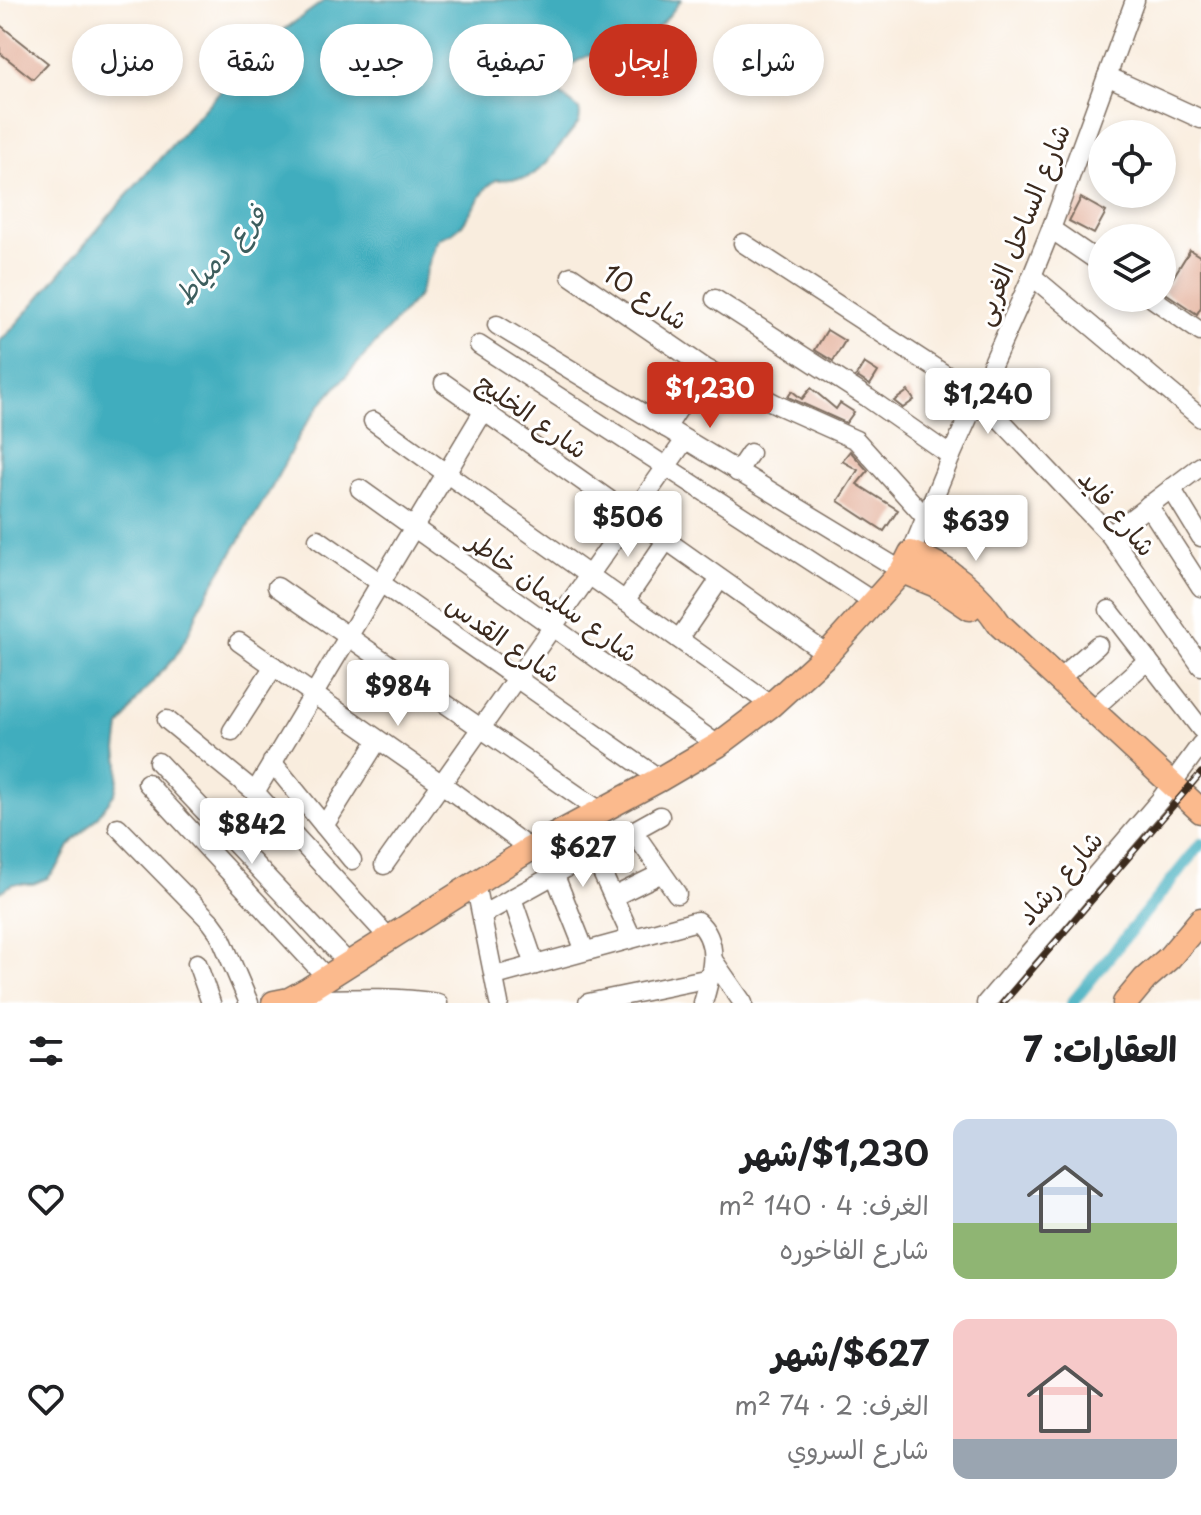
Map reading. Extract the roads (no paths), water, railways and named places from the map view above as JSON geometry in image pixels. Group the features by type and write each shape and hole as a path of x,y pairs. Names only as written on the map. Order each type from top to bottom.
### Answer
{"main road":[{"path":"279,1002 331,993 348,963 536,846 718,745 771,705 827,654 907,562 927,559 964,584 987,606 1000,625 1198,809"},
{"path":"1125,1003 1145,979 1169,958 1201,918"}],"street":[{"name":"شارع الساحل الغربى","path":"907,562 1051,229 1134,0"},
{"path":"1107,76 1201,119"},
{"path":"1051,229 1088,254"},
{"name":"شارع فايد","path":"743,243 978,396 1110,535 1201,666"},
{"name":"شارع 10","path":"571,276 705,368 856,440 926,518"},
{"path":"1032,276 1201,418"},
{"path":"715,299 951,456"},
{"path":"1172,312 1201,332"},
{"path":"497,325 737,472 907,562"},
{"path":"479,345 874,602"},
{"path":"666,428 705,368"},
{"name":"شارع الخليج","path":"444,383 827,654"},
{"path":"255,792 483,412"},
{"path":"373,421 771,705"},
{"path":"384,865 685,440"},
{"path":"737,472 750,453"},
{"path":"1110,535 1201,466"},
{"path":"1171,488 1201,537"},
{"name":"شارع سليمان خاطر","path":"360,489 718,745"},
{"path":"1148,505 1201,587"},
{"name":"شارع القدس","path":"318,539 660,779"},
{"path":"625,601 666,541"},
{"path":"679,639 720,579"},
{"path":"277,587 600,811"},
{"path":"1109,610 1201,729"},
{"path":"239,642 536,846 554,875 585,951"},
{"path":"1059,679 1098,645"},
{"path":"1092,710 1148,660"},
{"path":"232,731 274,666"},
{"path":"167,720 255,792 389,938"},
{"path":"324,826 378,740"},
{"name":"شارع رشاد","path":"986,1003 1172,785 1201,744"},
{"path":"158,762 348,963"},
{"path":"272,762 352,860"},
{"path":"147,783 331,993 365,1000 438,1003"},
{"path":"482,915 660,816"},
{"path":"118,827 211,922 219,933 249,1003"},
{"path":"633,831 677,894"},
{"path":"593,853 632,938"},
{"path":"613,897 662,873"},
{"path":"475,883 499,1003"},
{"path":"512,898 535,965"},
{"path":"495,976 697,921 710,938 711,969 703,1003"},
{"path":"197,963 211,1003"},
{"path":"588,1003 711,969"},
{"path":"711,969 743,1003"}],"water":[{"name":"فرع دمياط","path":"325,0 681,0 660,24 589,24 589,56 573,64 573,24 449,24 449,96 563,96 579,109 579,122 534,174 526,178 496,180 487,187 462,225 440,238 419,295 320,405 301,432 272,487 201,604 175,657 139,697 120,727 115,793 69,846 48,878 33,884 13,884 0,892 0,341 216,96 304,96 304,24 292,24"}],"waterway":[{"path":"1072,1003 1201,844"}],"railway":[{"path":"1003,1003 1201,773"}]}
